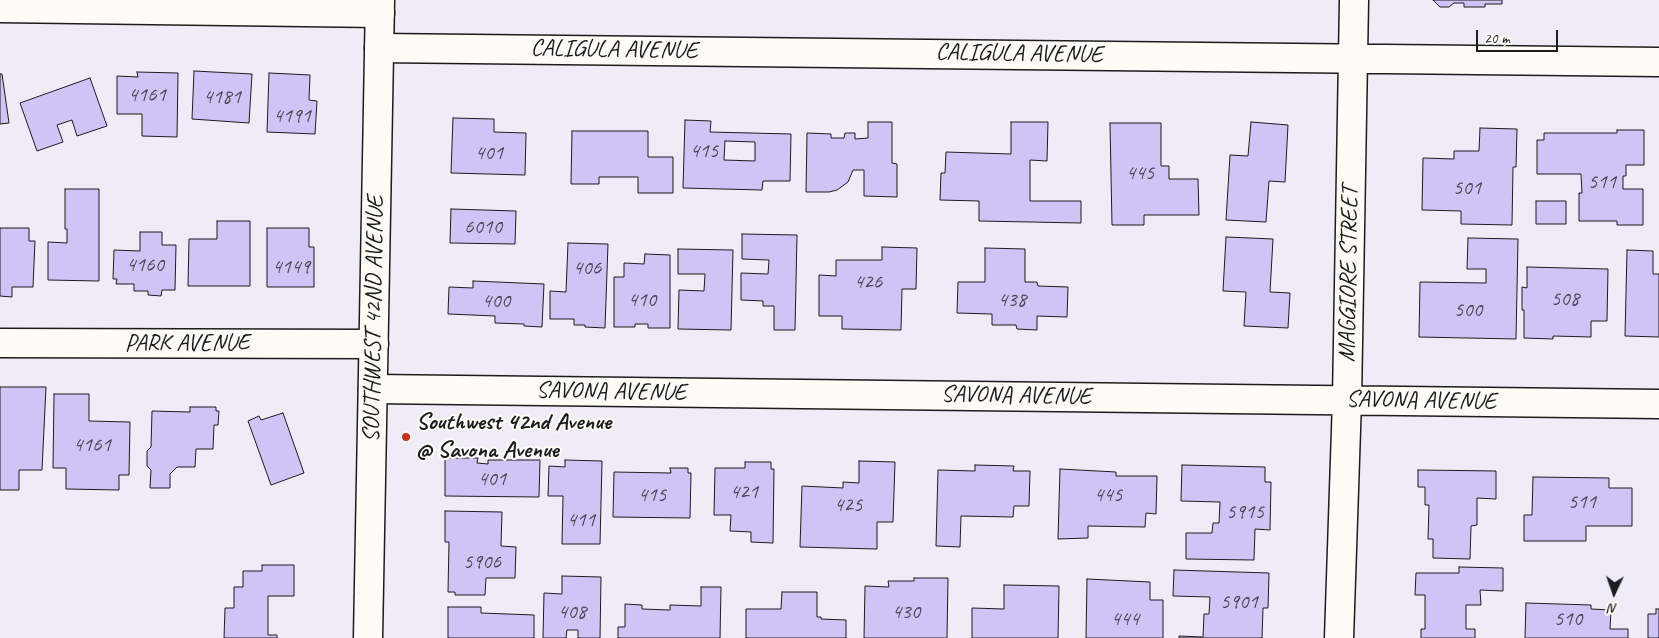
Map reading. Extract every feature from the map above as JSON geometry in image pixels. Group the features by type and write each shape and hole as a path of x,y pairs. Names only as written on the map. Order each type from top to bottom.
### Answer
{"street":[{"name":"MAGGIORE STREET","path":"1340,638 1347,400 1354,0"},
{"path":"0,8 380,6"},
{"name":"SOUTHWEST 42ND AVENUE","path":"368,638 380,6"},
{"name":"CALIGULA AVENUE","path":"379,48 1659,62"},
{"name":"PARK AVENUE","path":"0,343 374,344"},
{"name":"SAVONA AVENUE","path":"373,389 1659,404"}],"building":[{"path":"1433,0 1502,0 1502,4 1485,4 1485,7 1464,7 1464,3 1454,3 1449,7 1440,7"},
{"path":"194,71 252,74 249,123 192,119"},
{"path":"137,72 178,73 177,137 142,136 142,114 117,114 117,76 138,77"},
{"path":"269,73 310,75 309,100 317,101 315,134 267,132"},
{"path":"0,74 2,74 9,123 0,124"},
{"path":"90,78 107,126 77,136 72,120 57,125 63,142 37,151 20,103"},
{"path":"453,118 494,119 494,132 526,133 525,175 451,173"},
{"path":"685,120 711,121 710,132 791,134 790,181 763,181 762,190 683,188","holes":["725,141 755,142 755,161 724,160"]},
{"path":"868,122 892,122 892,163 897,164 897,197 864,196 864,170 853,170 848,182 837,190 806,192 807,133 831,134 831,138 844,138 845,133 855,133 855,139 868,138"},
{"path":"1011,122 1048,122 1047,161 1030,160 1030,201 1081,201 1081,223 979,221 979,201 940,200 941,173 945,173 946,152 1011,154"},
{"path":"1251,122 1288,125 1285,182 1269,181 1266,222 1226,220 1230,155 1248,156"},
{"path":"1110,123 1161,123 1161,166 1169,166 1169,179 1198,179 1199,215 1144,215 1144,225 1112,225"},
{"path":"1480,128 1517,129 1516,167 1513,167 1512,225 1461,224 1461,211 1422,210 1423,158 1454,159 1454,151 1479,151"},
{"path":"1617,130 1644,130 1644,165 1626,165 1626,176 1623,176 1623,189 1643,189 1643,225 1617,225 1617,221 1579,221 1579,193 1582,193 1581,174 1537,174 1537,140 1544,140 1544,133 1617,133"},
{"path":"572,131 648,131 648,157 673,157 673,193 638,193 638,177 599,177 599,184 571,184"},
{"path":"65,189 99,189 99,281 48,280 48,242 67,243"},
{"path":"1536,201 1566,201 1566,224 1536,224"},
{"path":"451,209 516,211 515,244 450,243"},
{"path":"217,221 250,221 250,286 188,286 189,239 217,239"},
{"path":"0,228 29,228 29,241 35,241 33,287 12,287 12,297 0,296"},
{"path":"267,228 309,228 309,247 314,247 314,287 267,287"},
{"path":"140,232 162,232 162,245 176,245 175,290 162,290 161,296 148,295 148,291 134,291 134,284 116,284 117,279 113,279 114,250 140,251"},
{"path":"742,234 797,235 795,330 774,330 774,306 763,306 763,301 741,300 741,273 768,274 769,260 742,259"},
{"path":"1226,237 1273,239 1270,292 1290,293 1288,328 1244,326 1246,292 1223,291"},
{"path":"1468,238 1518,239 1516,339 1419,337 1420,282 1486,283 1486,269 1467,269"},
{"path":"568,243 608,244 605,328 574,325 574,319 550,319 550,291 566,292"},
{"path":"882,247 917,248 916,289 902,289 901,330 842,329 842,316 819,316 819,275 836,276 836,260 882,260"},
{"path":"985,248 1025,249 1025,282 1037,282 1038,286 1068,287 1067,317 1037,316 1037,330 1017,329 1016,325 992,325 992,314 957,313 958,282 985,282"},
{"path":"678,249 733,250 731,330 678,329 679,290 704,291 705,274 678,274"},
{"path":"1627,250 1653,251 1653,274 1659,274 1659,337 1625,336"},
{"path":"645,254 670,255 670,328 648,328 648,324 635,324 635,327 614,327 614,277 624,277 624,263 644,264"},
{"path":"1527,267 1608,269 1607,321 1591,321 1591,337 1553,336 1553,339 1524,338 1522,287 1527,288"},
{"path":"473,281 544,284 542,327 495,323 495,316 448,314 449,287 473,288"},
{"path":"0,387 46,387 42,470 19,470 19,490 0,490"},
{"path":"54,394 89,394 89,421 130,422 129,475 119,475 119,490 66,489 66,468 53,468"},
{"path":"190,407 216,407 216,411 219,411 218,425 214,425 213,449 196,449 195,467 177,467 170,474 170,488 150,488 151,470 147,466 147,451 151,447 152,411 190,412"},
{"path":"283,413 304,473 271,485 248,421 259,416 261,420"},
{"path":"445,458 478,458 477,463 488,464 488,460 540,460 539,497 445,496"},
{"path":"565,460 602,461 600,544 562,544 563,496 548,496 549,466 565,467"},
{"path":"859,461 895,462 893,522 877,522 877,549 800,547 802,486 843,488 843,482 859,483"},
{"path":"745,462 771,462 771,469 774,469 773,543 751,542 751,532 730,531 731,515 714,515 715,468 745,468"},
{"path":"975,465 1014,466 1013,471 1030,471 1029,506 1014,506 1013,517 961,516 960,547 936,546 938,470 975,471"},
{"path":"1182,465 1265,467 1265,482 1271,482 1270,530 1255,529 1254,560 1186,559 1186,533 1212,533 1213,523 1219,523 1220,502 1181,501"},
{"path":"670,468 688,468 688,473 691,473 690,518 613,517 614,472 671,473"},
{"path":"1060,469 1116,472 1116,476 1157,476 1156,514 1146,513 1145,527 1088,526 1088,538 1058,539"},
{"path":"1418,470 1496,471 1496,499 1477,498 1477,525 1471,526 1470,559 1433,558 1433,539 1428,539 1429,505 1425,505 1425,487 1418,487"},
{"path":"1533,477 1609,478 1609,488 1632,488 1632,526 1586,526 1586,541 1524,541 1524,515 1532,515"},
{"path":"445,511 502,512 501,546 516,547 515,578 486,578 485,595 455,595 455,592 448,592 449,542 445,542"},
{"path":"262,565 294,565 294,596 268,596 268,635 277,635 277,638 224,638 225,608 234,608 234,587 243,587 243,571 262,571"},
{"path":"1459,567 1503,568 1503,591 1480,590 1481,605 1466,605 1466,629 1475,629 1475,638 1421,638 1421,629 1425,629 1425,595 1415,595 1416,573 1459,573"},
{"path":"1174,570 1269,573 1268,608 1263,608 1262,638 1179,638 1179,636 1203,637 1204,614 1209,614 1210,597 1173,596"},
{"path":"562,576 601,577 600,638 578,638 578,630 567,630 566,638 543,638 544,593 562,594"},
{"path":"914,578 948,578 947,638 864,638 865,586 889,587 888,581 914,581"},
{"path":"1087,579 1150,582 1150,600 1163,600 1163,638 1086,638"},
{"path":"1004,585 1059,586 1058,638 972,638 972,608 1004,609"},
{"path":"701,587 721,587 720,638 618,638 618,627 625,627 625,604 642,605 642,609 670,610 670,605 701,606"},
{"path":"782,592 817,592 817,617 821,617 821,619 846,620 846,638 746,638 746,609 781,609"},
{"path":"1526,603 1591,605 1591,609 1611,610 1610,629 1628,629 1628,638 1525,638"},
{"path":"448,607 481,607 481,613 534,615 534,638 448,638"},
{"path":"1656,609 1659,609 1659,638 1648,638 1648,614 1656,614"}],"place":[{"name":"Southwest 42nd Avenue @ Savona Avenue","path":"406,437"}]}
